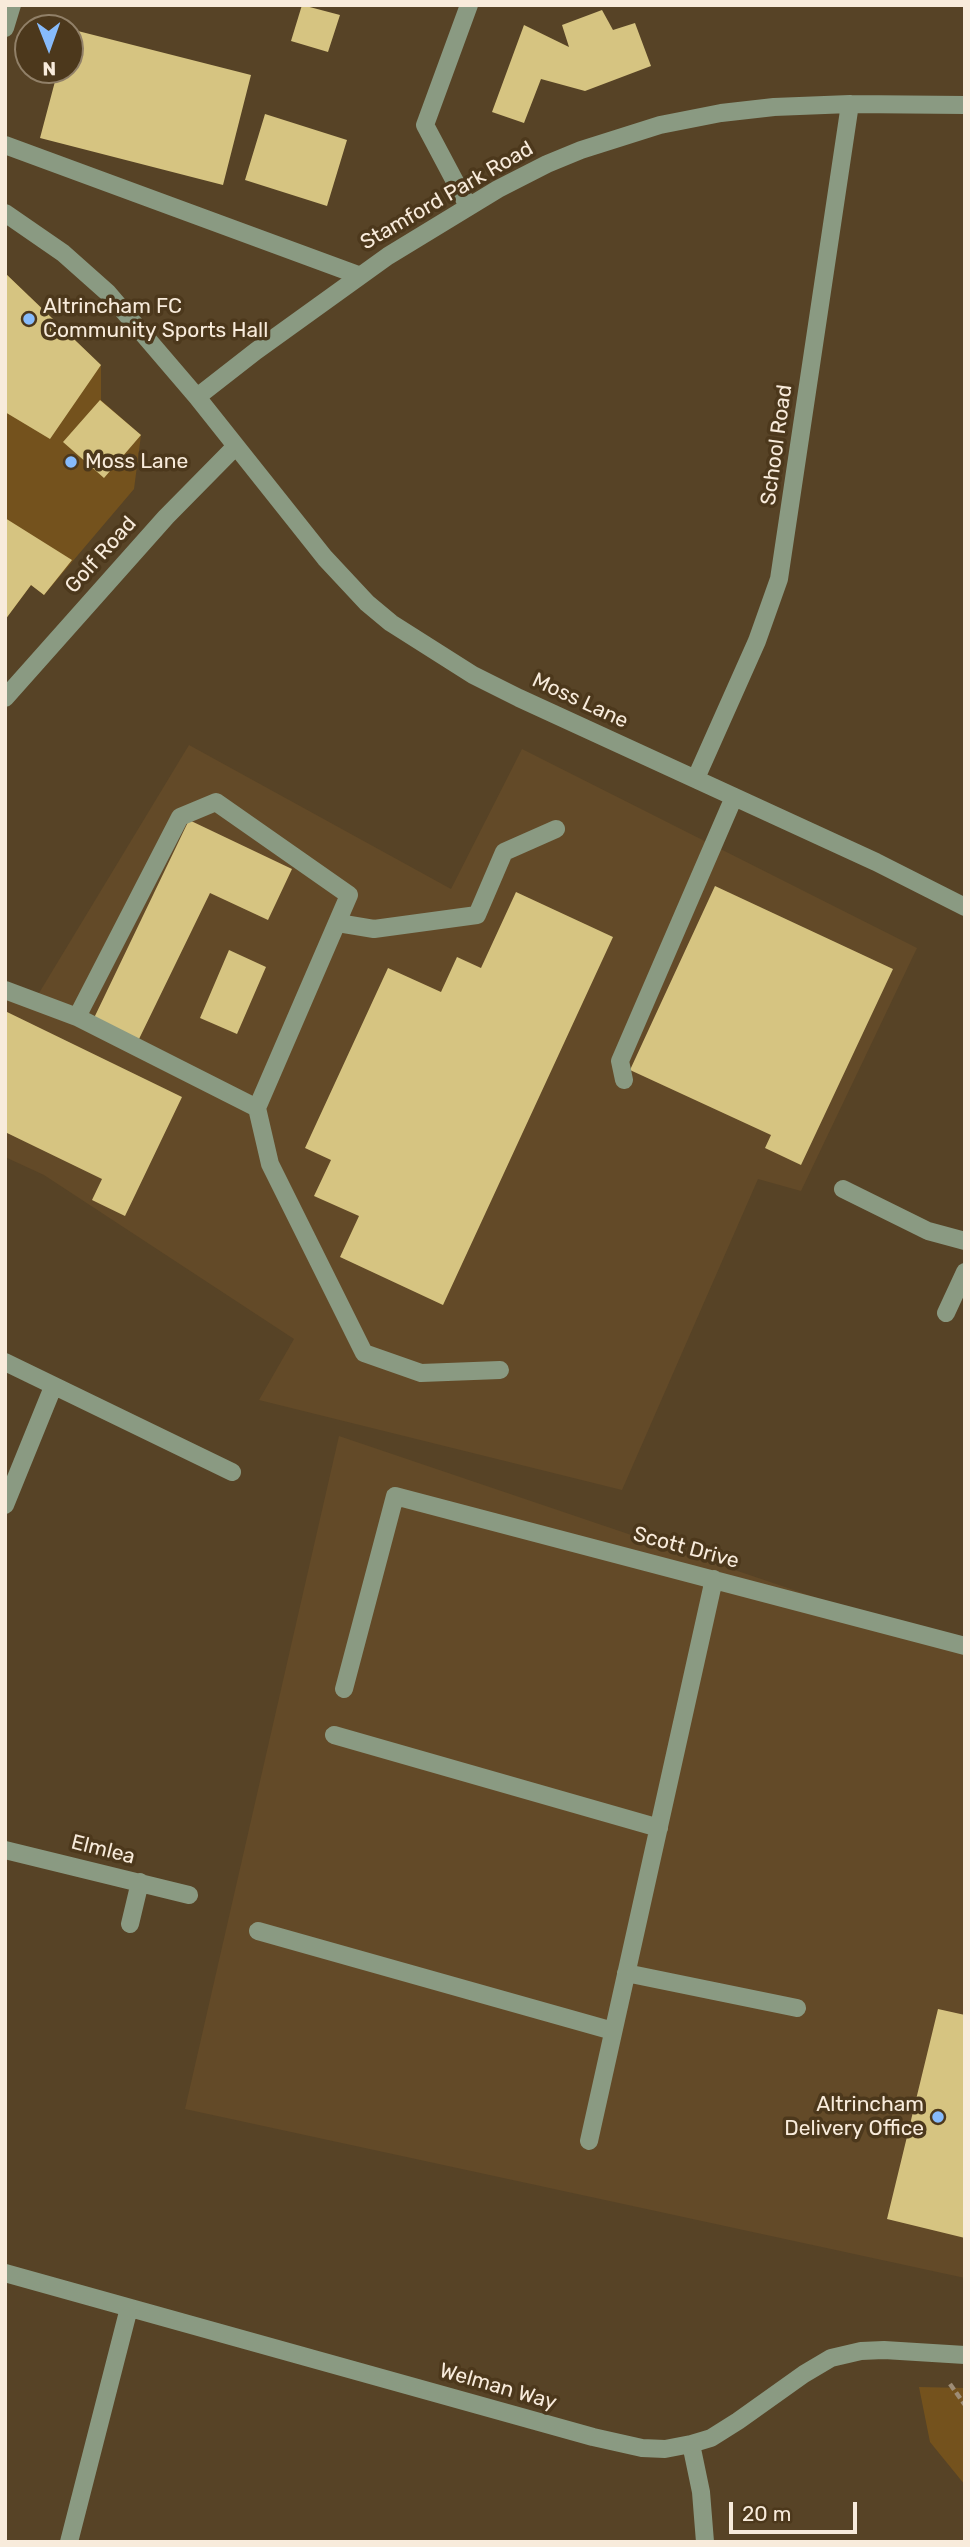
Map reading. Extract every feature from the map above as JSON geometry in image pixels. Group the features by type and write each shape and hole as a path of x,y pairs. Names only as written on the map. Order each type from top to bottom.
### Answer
{"street":[{"path":"5,28 12,5"},
{"path":"468,206 425,125 469,5"},
{"name":"Stamford Park Road","path":"197,397 358,275 468,206 547,164 610,140 660,125 722,113 774,107 850,104 965,105"},
{"name":"School Road","path":"696,778 757,641 779,579 850,104"},
{"path":"5,145 358,275"},
{"name":"Moss Lane","path":"5,213 63,253 129,316 338,573 391,623 473,675 876,862 965,907"},
{"name":"Golf Road","path":"5,698 166,517 235,447"},
{"path":"624,1080 620,1061 734,797"},
{"path":"78,1017 180,817 216,802 349,895 257,1108 270,1164 364,1353 421,1373 500,1370"},
{"path":"338,923 374,929 477,915 504,852 556,830"},
{"path":"5,990 78,1017 257,1108"},
{"path":"843,1189 928,1231 965,1241"},
{"path":"946,1313 965,1272"},
{"path":"5,1362 232,1472"},
{"path":"5,1505 53,1387"},
{"name":"Scott Drive","path":"344,1689 395,1496 965,1646"},
{"path":"589,2141 714,1579"},
{"path":"334,1735 659,1828"},
{"name":"Elmlea","path":"5,1850 189,1895"},
{"path":"130,1924 140,1882"},
{"path":"258,1931 613,2031"},
{"path":"626,1973 797,2008"},
{"name":"Welman Way","path":"5,2273 593,2437 642,2448 665,2449 711,2438 831,2358 861,2351 884,2350 965,2356"},
{"path":"69,2542 129,2308"},
{"path":"691,2444 701,2492 705,2542"}],"shaded area":[{"name":"Moss Lane","path":"5,273 101,365 101,400 141,435 134,489 44,595 31,585 5,620"},
{"path":"189,745 451,889 522,749 917,948 801,1191 758,1179 622,1490 259,1400 294,1339 44,1175 5,1157 5,983 33,1003"},
{"path":"339,1436 965,1648 965,2278 185,2109"},
{"path":"919,2387 965,2388 965,2485 930,2442"}],"building":[{"path":"302,5 340,15 328,52 291,41"},
{"path":"602,10 613,30 635,23 651,66 585,91 541,79 524,123 492,112 524,25 569,47 562,25"},
{"path":"84,33 251,75 223,185 40,138 54,84 84,84"},
{"path":"265,114 347,140 327,206 245,180"},
{"name":"Altrincham FC Community Sports Hall","path":"5,273 101,365 50,439 5,412"},
{"path":"100,400 141,435 104,478 63,442"},
{"path":"5,518 72,560 44,595 31,585 5,620"},
{"path":"189,820 292,869 268,920 210,893 139,1039 94,1018"},
{"path":"715,886 893,969 801,1165 765,1148 771,1135 630,1070"},
{"path":"516,892 613,937 443,1305 340,1257 359,1216 314,1196 331,1160 305,1148 388,968 441,992 457,957 481,968"},
{"path":"229,950 266,967 237,1034 200,1018"},
{"path":"5,1011 182,1097 125,1216 92,1200 102,1179 5,1132"},
{"name":"Altrincham Delivery Office","path":"938,2009 965,2015 965,2238 887,2219"}],"place":[{"name":"Altrincham FC Community Sports Hall","path":"29,319"},
{"name":"Moss Lane","path":"71,462"},
{"name":"Altrincham Delivery Office","path":"938,2117"}]}
